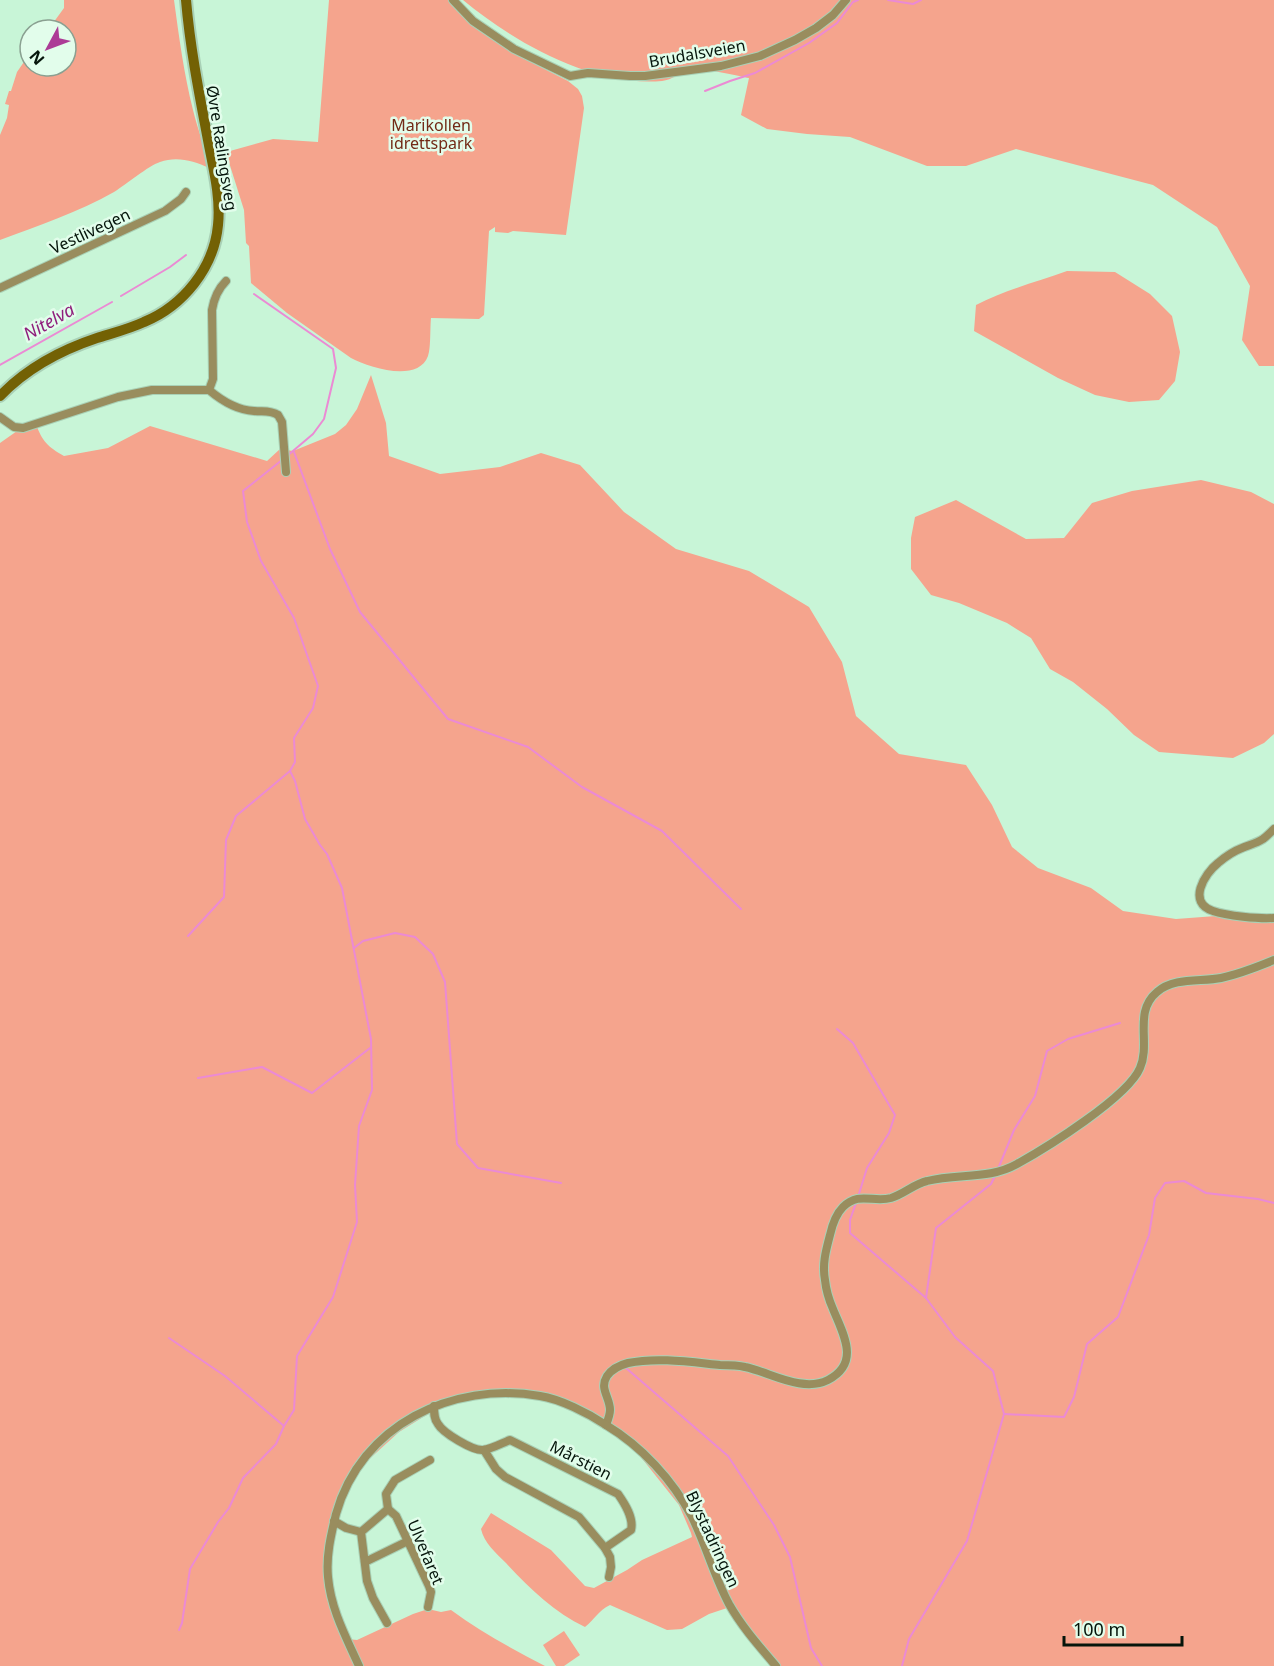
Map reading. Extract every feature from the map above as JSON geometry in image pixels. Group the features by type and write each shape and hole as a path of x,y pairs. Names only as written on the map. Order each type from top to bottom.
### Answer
{"main road":[{"name":"Øvre Rælingsveg","path":"0,396 20,378 53,357 139,324 163,312 189,290 209,259 219,223 218,200 193,56 186,0"}],"street":[{"name":"Brudalsveien","path":"453,0 473,21 514,50 570,76 588,73 645,76 721,66 760,56 816,28 834,15 846,0"},
{"name":"Vestlivegen","path":"0,288 165,211 181,199 186,192"},
{"path":"209,390 213,379 212,310 214,299 226,281"},
{"path":"0,417 14,427 23,428 118,398 152,390 209,390 241,410 267,411 278,415 282,422 286,472"},
{"path":"1274,829 1263,839 1238,850 1217,863 1203,881 1199,891 1201,901 1212,911 1274,918"},
{"path":"606,1425 610,1410 603,1390 604,1383 610,1372 627,1363 666,1361 742,1366 795,1383 808,1384 823,1382 838,1374 846,1362 847,1349 845,1337 828,1295 823,1269 831,1230 841,1209 858,1198 890,1198 923,1182 996,1173 1022,1162 1082,1122 1119,1094 1133,1080 1144,1058 1143,1019 1147,1005 1156,993 1175,983 1232,975 1274,960"},
{"name":"Blystadringen","path":"359,1666 330,1598 328,1574 330,1539 347,1484 358,1467 384,1437 410,1416 453,1399 486,1393 503,1393 541,1396 569,1406 606,1425 631,1443 666,1477 692,1517 729,1604 744,1627 776,1666"},
{"path":"434,1406 434,1416 446,1433 484,1450 495,1469 505,1477 579,1517 610,1557 609,1577"},
{"name":"Mårstien","path":"484,1450 510,1440 618,1494 625,1503 633,1524 632,1530 605,1548"},
{"path":"388,1509 386,1494 395,1480 430,1460"},
{"name":"Ulvefaret","path":"361,1532 388,1509 396,1516 431,1592 428,1607"},
{"path":"334,1521 346,1528 361,1532 367,1581 373,1598 387,1623"},
{"path":"365,1562 408,1541"}],"green space":[{"path":"64,0 174,0 187,83 209,168 185,160 173,159 160,162 114,192 87,206 0,240 0,135 7,118 9,105 5,104 17,72 18,78 78,78 78,18 57,18 64,8"},
{"name":"Marikollen idrettspark","path":"329,0 449,0 478,30 513,53 568,81 578,89 582,96 584,108 566,235 495,232 495,227 489,231 484,315 479,319 431,318 428,356 423,364 414,369 393,371 381,369 351,358 287,313 251,283 244,210 227,156 230,151 273,139 318,142"},
{"path":"463,0 1274,0 1274,366 1259,366 1242,340 1250,286 1217,227 1153,185 1016,149 966,166 927,166 850,137 767,129 741,115 749,78 696,69 687,70 662,81 635,81 609,77 556,59 530,46 506,32"},
{"path":"1067,271 1115,272 1150,294 1172,316 1180,352 1175,381 1159,400 1129,402 1095,395 1058,378 974,331 976,305"},
{"path":"371,375 386,423 389,456 440,474 500,467 541,453 580,465 624,512 676,549 749,571 809,607 842,662 856,716 899,754 966,765 992,805 1012,847 1038,868 1091,888 1123,911 1176,919 1229,915 1274,922 1274,1666 779,1666 734,1609 727,1608 709,1614 682,1629 667,1630 610,1605 585,1627 542,1599 491,1548 481,1529 491,1513 551,1550 585,1586 594,1588 642,1560 692,1537 691,1533 679,1505 640,1456 618,1437 579,1413 549,1401 506,1393 454,1401 399,1432 366,1462 339,1511 325,1578 327,1599 347,1639 357,1640 428,1609 441,1612 451,1610 497,1640 545,1666 0,1666 0,443 27,424 36,424 46,443 64,456 108,448 150,426 267,461 280,449 293,451 335,434 346,425 357,409"},
{"path":"1201,480 1251,492 1274,504 1274,734 1264,743 1233,758 1159,752 1134,735 1107,709 1073,682 1050,669 1031,638 1007,623 959,603 931,595 911,569 911,538 915,517 956,500 1026,539 1064,538 1092,503 1132,491"},
{"path":"564,1631 580,1655 564,1666 556,1666 543,1645"}],"waterway":[{"path":"705,91 755,73 809,43 837,23 853,2 858,0"},
{"path":"888,0 913,4 921,0"},
{"name":"Nitelva","path":"121,296 186,255"},
{"path":"254,294 333,349 336,368 324,419 313,434 287,456"},
{"name":"Nitelva","path":"0,365 112,302"},
{"path":"294,452 330,549 360,612 448,719 528,747 582,787 662,831 741,909"},
{"path":"179,1630 190,1569 229,1508 243,1478 276,1444 294,1410 297,1356 333,1297 357,1222 355,1185 359,1126 372,1090 371,1039 342,888 327,854 305,819 290,771 295,762 294,738 313,708 318,686 294,618 261,561 247,522 243,491 282,460"},
{"path":"188,936 224,897 226,840 236,816 290,771"},
{"path":"354,948 363,941 395,933 415,937 433,954 445,982 457,1144 478,1168 561,1183"},
{"path":"998,1169 1014,1130 1035,1096 1047,1051 1068,1039 1120,1023"},
{"path":"837,1029 853,1043 895,1115 889,1133 867,1168 858,1197"},
{"path":"198,1078 262,1067 312,1093 370,1048"},
{"path":"926,1298 936,1228 991,1184 996,1174"},
{"path":"1004,1414 1064,1417 1074,1397 1087,1344 1118,1317 1149,1235 1155,1198 1165,1183 1184,1181 1206,1193 1274,1203"},
{"path":"856,1203 850,1220 850,1233 926,1298 955,1337 993,1371 1004,1414 967,1541 909,1639 902,1666"},
{"path":"169,1338 225,1376 284,1426"},
{"path":"619,1362 728,1456 774,1525 790,1557 811,1648 822,1666"}]}
